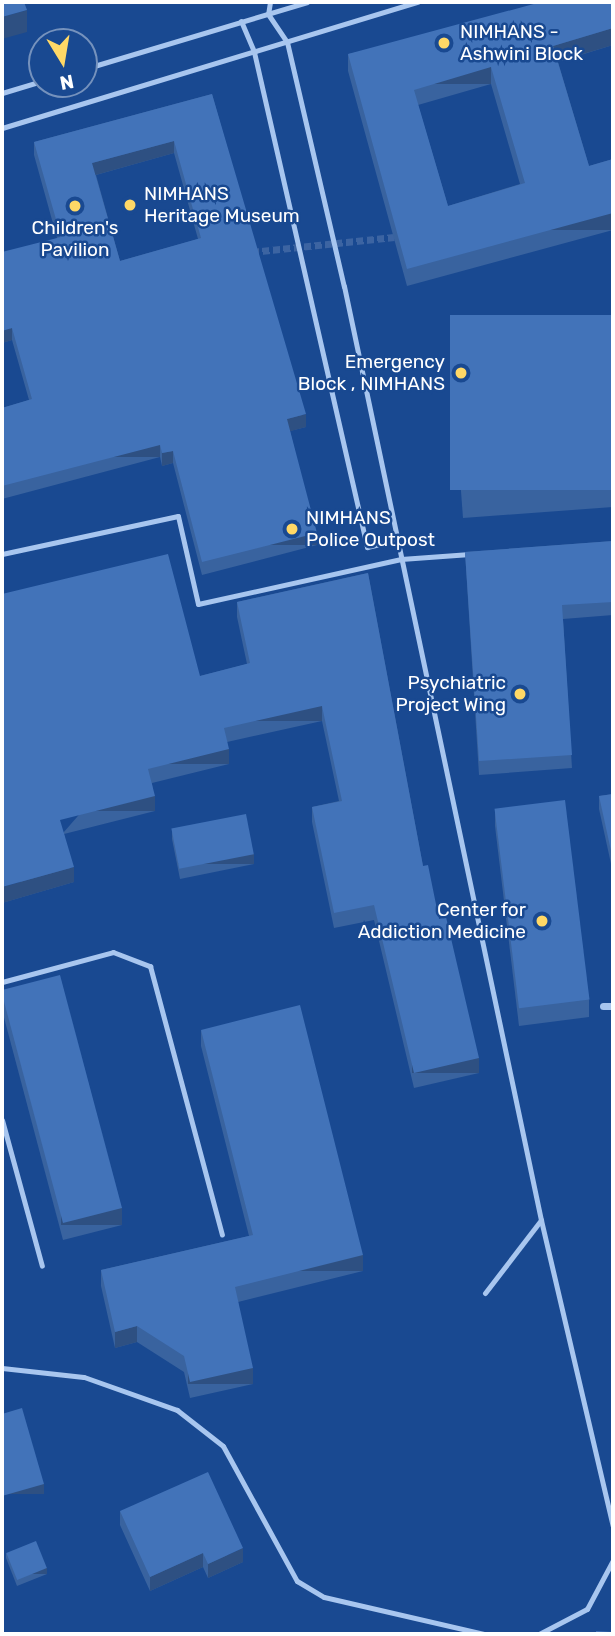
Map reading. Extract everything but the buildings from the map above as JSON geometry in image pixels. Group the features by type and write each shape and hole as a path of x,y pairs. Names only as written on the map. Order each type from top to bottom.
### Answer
{"street":[{"path":"603,1006 613,1006"}],"lane":[{"path":"270,2 268,13 287,42 397,540 541,1220 613,1526"},
{"path":"98,65 307,2"},
{"path":"2,128 418,2"},
{"path":"241,22 254,52 367,547 397,540"},
{"path":"2,93 28,85"},
{"path":"2,554 178,516 198,604 401,559 482,553"},
{"path":"2,982 113,951 150,966 222,1234"},
{"path":"2,1120 42,1266"},
{"path":"485,1293 541,1220"},
{"path":"2,1368 84,1377 177,1410 223,1447 297,1581 324,1597 484,1634"},
{"path":"539,1634 587,1609 613,1560"}],"tunnel":[{"path":"252,252 394,237"}],"place":[{"name":"NIMHANS - Ashwini Block","path":"444,43"},
{"name":"NIMHANS Heritage Museum","path":"130,205"},
{"name":"Children's Pavilion","path":"75,206"},
{"name":"Emergency Block , NIMHANS","path":"461,373"},
{"name":"NIMHANS Police Outpost","path":"292,529"},
{"name":"Psychiatric Project Wing","path":"520,694"},
{"name":"Center for Addiction Medicine","path":"542,921"}]}
